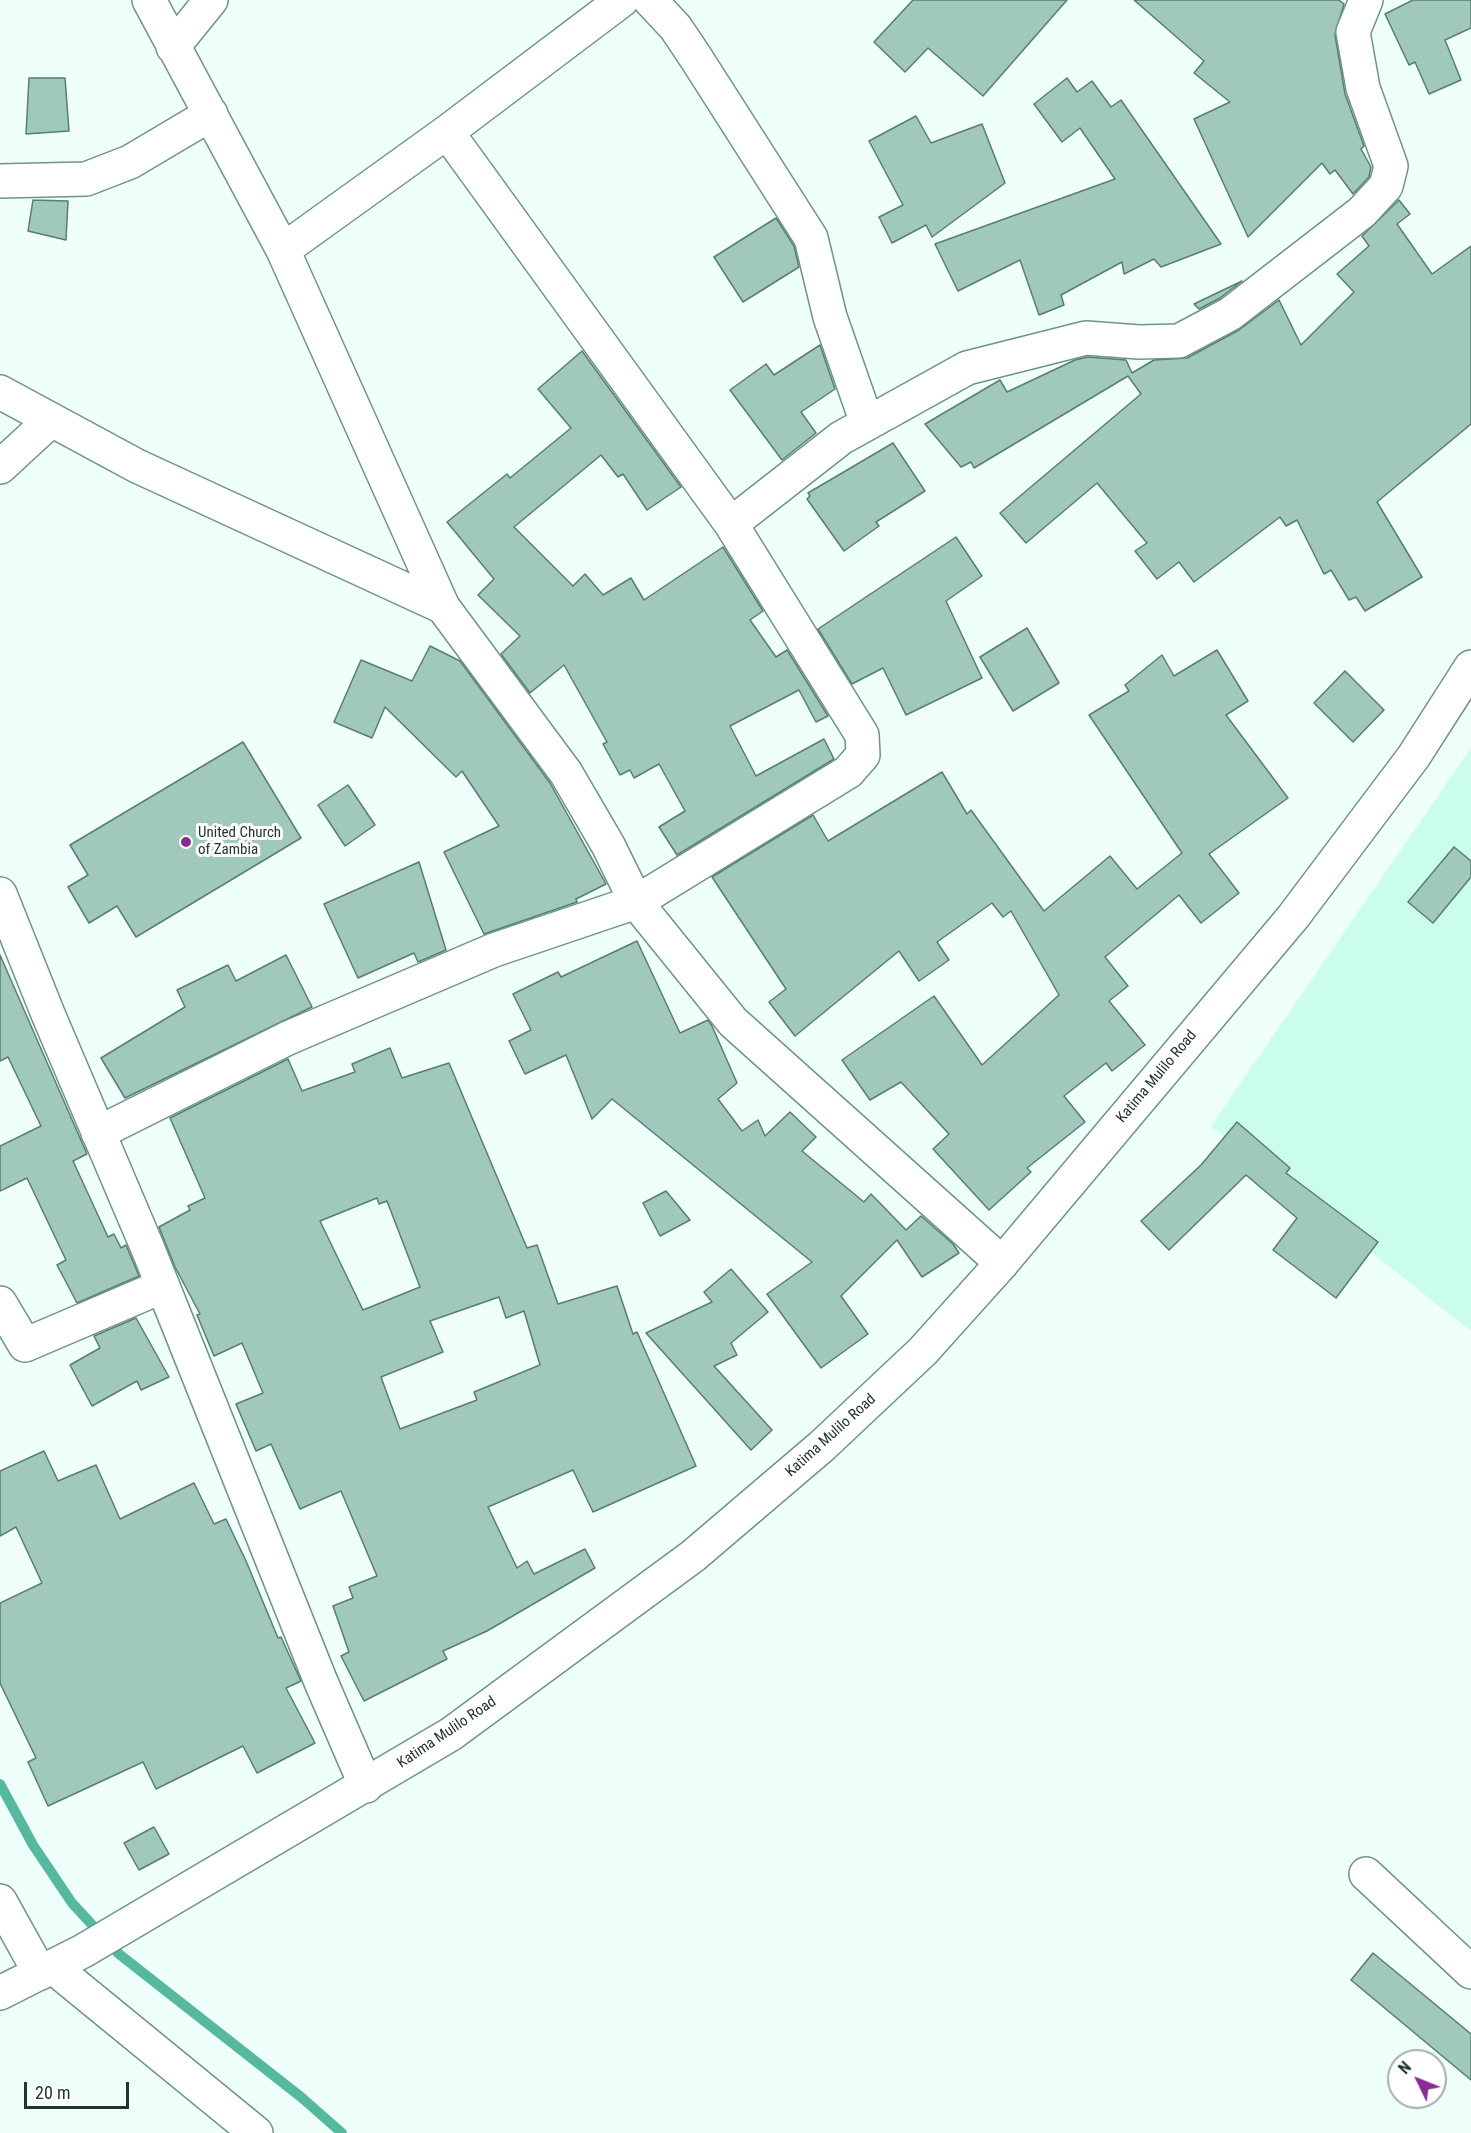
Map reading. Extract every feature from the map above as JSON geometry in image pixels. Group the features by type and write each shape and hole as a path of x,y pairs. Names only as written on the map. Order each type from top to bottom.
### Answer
{"street":[{"path":"149,0 282,250 442,607 566,773 608,845 636,902 733,1022 1002,1263"},
{"path":"173,47 211,0"},
{"path":"282,250 447,132 622,0"},
{"path":"650,0 676,28 811,238 830,317 867,423"},
{"path":"731,524 841,438 967,368 1086,338 1139,342 1179,341 1230,314 1362,212 1386,186 1391,166 1363,88 1353,32 1366,0"},
{"path":"0,181 86,179 130,162 211,114"},
{"path":"98,1133 288,1038 494,950 636,902 848,772 862,755 861,735 731,524 447,132"},
{"path":"0,392 137,466 442,607"},
{"path":"0,467 51,420"},
{"name":"Katima Mulilo Road","path":"0,1993 120,1930 451,1734 693,1556 822,1446 922,1351 1002,1263 1293,916 1414,756 1471,667"},
{"path":"0,894 163,1286 321,1682 366,1786"},
{"path":"0,1303 25,1345 163,1286"},
{"path":"1366,1874 1471,1972"},
{"path":"0,1901 47,1970 256,2133"}],"shaded area":[{"path":"1471,748 1471,1331 1211,1126"}],"building":[{"path":"913,0 1067,0 983,96 928,48 905,72 874,42"},
{"path":"1134,0 1339,0 1344,4 1335,35 1345,94 1364,146 1361,149 1371,167 1369,177 1353,194 1335,170 1330,174 1322,163 1248,237 1194,119 1230,102 1194,73 1204,61"},
{"path":"1413,0 1471,0 1471,28 1445,40 1461,80 1429,94 1415,62 1409,65 1385,14"},
{"path":"29,78 65,78 69,131 26,134"},
{"path":"1067,78 1077,92 1092,81 1111,107 1121,100 1221,244 1161,267 1154,259 1124,274 1122,262 1061,295 1064,305 1039,315 1020,260 958,291 935,244 1115,179 1080,128 1062,142 1034,104"},
{"path":"916,116 931,143 982,124 1005,183 932,237 926,225 892,243 879,217 903,205 869,141"},
{"path":"33,200 68,201 66,240 28,231"},
{"path":"1399,200 1410,214 1397,224 1432,274 1471,246 1471,424 1377,502 1422,577 1365,611 1356,597 1349,600 1331,570 1324,574 1297,520 1286,526 1280,517 1194,582 1179,562 1157,579 1135,551 1147,543 1097,483 1026,543 1000,513 1141,394 1128,376 974,468 971,462 961,467 925,424 1000,380 1007,392 1075,360 1088,357 1126,360 1132,373 1154,360 1187,358 1239,330 1279,300 1301,345 1354,292 1337,274 1369,246 1362,236"},
{"path":"776,218 794,246 799,267 743,302 714,257"},
{"path":"1242,281 1220,298 1199,309 1194,304"},
{"path":"820,345 835,389 801,412 816,433 782,460 730,390 766,364 774,375"},
{"path":"582,351 681,487 647,510 623,474 618,477 601,455 514,527 573,586 585,574 603,595 631,578 644,600 723,547 763,611 750,620 776,657 787,650 828,716 816,722 799,690 730,726 756,776 824,739 834,759 677,855 659,827 685,811 659,764 634,778 630,770 620,775 603,744 607,742 564,665 530,693 501,654 520,636 478,595 494,579 447,522 507,474 510,478 571,428 538,389"},
{"path":"893,443 925,491 876,522 879,526 844,551 807,499 810,496 808,493"},
{"path":"956,537 982,576 946,601 982,678 906,715 883,668 852,684 818,629"},
{"path":"1027,628 1059,683 1013,711 980,657"},
{"path":"430,646 460,661 550,783 606,884 576,899 577,902 484,934 444,852 499,826 462,771 456,777 385,707 372,738 334,722 361,660 412,681"},
{"path":"1217,650 1248,701 1226,715 1288,798 1209,854 1239,893 1201,923 1179,895 1105,957 1128,986 1109,1001 1145,1045 1112,1071 1106,1063 1064,1096 1085,1122 1027,1168 1031,1172 989,1210 933,1149 949,1134 901,1082 870,1100 842,1060 934,996 982,1065 1059,995 1011,911 1003,917 992,903 937,942 949,960 919,981 899,951 795,1036 769,1002 786,989 712,877 813,815 828,841 942,772 967,814 971,810 1044,911 1110,856 1137,889 1182,853 1089,715 1129,691 1125,685 1162,655 1174,676"},
{"path":"1345,671 1384,710 1353,742 1314,703"},
{"name":"United Church of Zambia","path":"243,742 301,838 136,937 117,906 89,923 68,887 88,875 70,845"},
{"path":"348,785 375,825 345,846 318,805"},
{"path":"1454,847 1471,861 1471,877 1433,923 1408,902"},
{"path":"419,862 446,950 418,962 414,953 358,978 324,904"},
{"path":"637,941 680,1033 708,1020 712,1026 737,1083 718,1099 742,1131 758,1120 765,1136 790,1112 816,1137 802,1151 864,1202 871,1194 906,1230 921,1216 953,1244 959,1253 922,1277 897,1240 841,1296 868,1334 821,1368 767,1294 812,1262 612,1099 592,1119 566,1055 525,1074 509,1041 531,1030 513,994 558,972 561,977"},
{"path":"0,955 87,1154 73,1161 108,1237 114,1234 121,1248 126,1245 139,1276 77,1303 57,1265 66,1260 27,1178 0,1191 0,1146 41,1126 8,1057 0,1061"},
{"path":"286,955 312,1007 125,1098 101,1058 185,1007 177,990 228,965 236,981"},
{"path":"390,1048 402,1078 449,1063 527,1248 537,1245 558,1304 617,1286 633,1334 637,1332 696,1466 593,1512 573,1470 488,1507 517,1568 527,1561 534,1574 585,1549 595,1568 487,1631 443,1651 447,1659 364,1701 341,1656 349,1652 333,1606 353,1598 349,1587 377,1576 341,1491 300,1509 271,1444 256,1451 236,1404 263,1393 242,1343 214,1356 197,1315 200,1314 175,1267 159,1227 190,1210 188,1206 205,1198 170,1118 288,1059 302,1091 355,1072 352,1064","holes":["377,1198 379,1204 387,1201 420,1287 363,1310 320,1221","499,1297 506,1318 524,1311 540,1365 474,1392 477,1400 400,1429 381,1377 443,1352 430,1321"]},
{"path":"1237,1122 1290,1168 1286,1173 1378,1242 1336,1298 1273,1250 1297,1218 1246,1175 1169,1250 1141,1221 1201,1165"},
{"path":"666,1191 690,1220 660,1236 643,1203"},
{"path":"731,1269 768,1312 731,1343 737,1355 714,1366 772,1430 751,1450 646,1333 712,1302 704,1292"},
{"path":"136,1318 169,1377 141,1390 137,1381 92,1406 70,1365 100,1348 94,1336"},
{"path":"44,1451 58,1481 96,1465 120,1519 194,1483 214,1524 226,1519 246,1561 278,1638 281,1637 301,1681 286,1688 315,1743 257,1773 243,1746 156,1789 143,1762 48,1806 28,1762 36,1758 0,1683 0,1603 42,1583 16,1527 0,1536 0,1471"},
{"path":"154,1827 169,1854 139,1870 124,1843"},
{"path":"1373,1953 1471,2034 1471,2080 1447,2060 1447,2049 1434,2049 1351,1980"}],"waterway":[{"path":"0,1784 33,1845 72,1903 119,1954 301,2097 342,2133"}],"place":[{"name":"United Church of Zambia","path":"186,842"}]}
